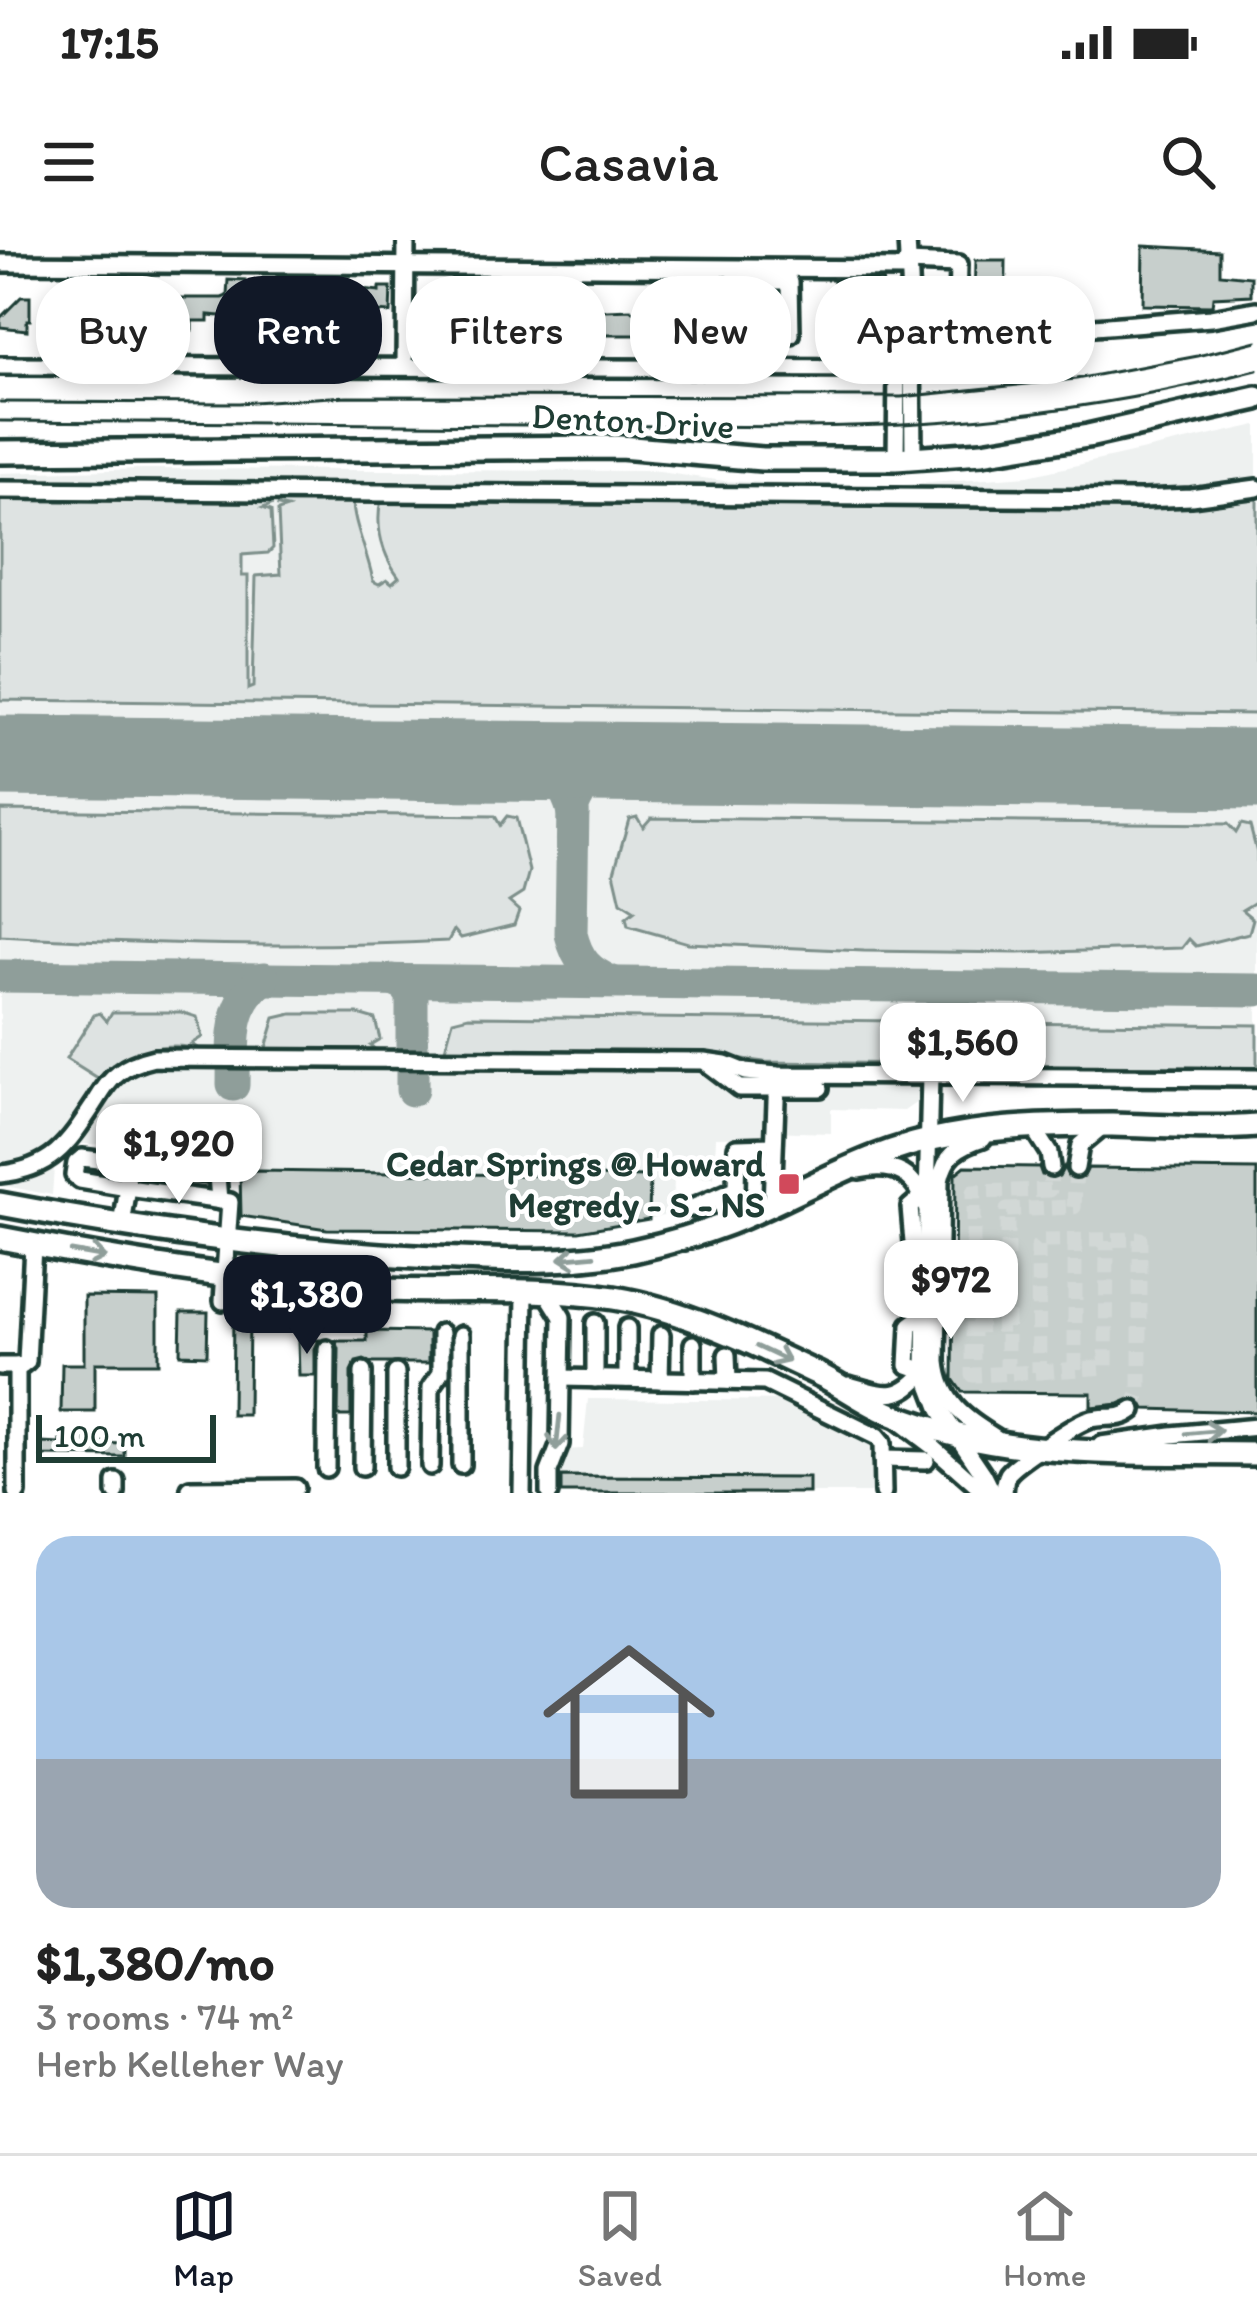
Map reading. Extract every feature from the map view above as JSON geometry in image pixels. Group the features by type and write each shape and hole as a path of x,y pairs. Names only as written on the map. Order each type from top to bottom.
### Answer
{"main road":[{"name":"Denton Drive","path":"0,452 620,447 762,459 904,459 982,453 1088,436 1257,398"},
{"path":"0,1204 229,1241 363,1254 574,1258 630,1251 728,1223 927,1140 1008,1129 1104,1125 1257,1129"},
{"path":"0,1238 225,1277 401,1291 614,1298 669,1312 745,1341 887,1412 958,1436 1008,1446 1068,1450 1257,1454"}],"street":[{"path":"404,366 406,240"},
{"path":"905,276 907,240"},
{"path":"0,263 958,265 958,276"},
{"path":"906,266 907,276"},
{"path":"1095,327 1257,310"},
{"path":"0,365 630,367"},
{"path":"897,384 904,459"},
{"path":"904,459 910,384"},
{"path":"0,490 1142,499 1257,488"},
{"path":"0,1174 37,1166 55,1155 120,1071 154,1058 704,1061 740,1088 778,1081 930,1076 1257,1078"},
{"path":"930,1076 925,1371 940,1410 985,1474 989,1493"},
{"path":"778,1081 820,1088"},
{"path":"772,1204 778,1081"},
{"path":"1076,1168 1080,1144 1104,1125"},
{"path":"1034,1128 1049,1153 1051,1167"},
{"path":"1008,1129 966,1143 943,1166 938,1362 939,1378 951,1402 1008,1446"},
{"path":"692,1208 736,1190 737,1147 772,1146"},
{"path":"219,1201 217,1175 82,1157 76,1163 74,1175 80,1180 128,1188 219,1201 230,1202 223,1301"},
{"path":"122,1226 128,1188 126,1162"},
{"path":"827,1178 890,1167 914,1181 925,1203"},
{"path":"718,1197 728,1223"},
{"path":"11,1489 9,1388 13,1366 27,1362 33,1245"},
{"path":"353,1316 302,1318 303,1284 307,1270 316,1264 363,1254"},
{"path":"536,1293 562,1317 560,1444 549,1472 549,1493"},
{"path":"521,1493 536,1293"},
{"path":"595,1323 595,1379"},
{"path":"627,1328 627,1379"},
{"path":"430,1466 430,1387 441,1373 441,1333"},
{"path":"461,1334 461,1465"},
{"path":"660,1380 661,1335"},
{"path":"693,1344 693,1381"},
{"path":"326,1468 327,1349"},
{"path":"727,1355 728,1381"},
{"path":"829,1380 892,1394 912,1387 925,1371"},
{"path":"362,1372 362,1467"},
{"path":"396,1373 396,1467"},
{"path":"561,1378 774,1384 877,1437 882,1443 883,1493"},
{"path":"1004,1493 1012,1470 1043,1448 1088,1420 1117,1418 1133,1410"},
{"path":"887,1412 989,1493"},
{"path":"1068,1450 1257,1426"},
{"path":"882,1459 926,1460"},
{"path":"190,1493 190,1489 295,1488"}],"shaded area":[{"path":"1257,425 1257,1085 949,1080 904,1111 831,1109 831,1133 768,1131 767,1136 716,1137 714,1178 674,1177 673,1212 579,1231 237,1216 239,1167 225,1144 79,1144 54,1168 52,1195 0,1185 0,473 652,471 724,481 874,487 1028,476"},
{"path":"1257,495 1257,714 0,700 0,498 268,499 271,505 263,508 271,511 273,548 268,553 242,555 242,576 248,576 248,689 253,687 256,576 281,574 278,511 287,508 278,506 281,499 353,499 373,581 379,584 399,577 381,540 381,499 1139,507"},
{"path":"0,810 495,816 500,825 507,816 516,818 529,871 523,893 509,902 519,911 514,925 461,938 454,930 448,941 224,944 0,936"},
{"path":"637,817 643,827 651,818 1228,824 1236,833 1241,824 1250,826 1257,853 1257,901 1242,910 1253,919 1249,933 1196,946 1189,939 1182,948 1018,953 688,943 628,926 626,918 635,911 621,902 614,872 629,819"},
{"path":"112,1012 181,1012 197,1017 202,1037 191,1044 201,1050 173,1046 145,1050 98,1079 66,1059 94,1015 100,1013 107,1021"},
{"path":"358,1014 375,1019 380,1039 370,1045 377,1051 265,1051 275,1018"},
{"path":"469,1016 1257,1025 1257,1068 444,1053 453,1020"},
{"path":"588,1399 792,1401 867,1440 874,1455 874,1493 559,1493 563,1450 583,1449"}],"building":[{"path":"1143,246 1220,250 1220,274 1252,277 1252,295 1213,297 1212,306 1142,305"},
{"path":"975,261 1006,261 1006,276 975,276"},
{"path":"382,288 391,288 390,313 382,312"},
{"path":"21,297 30,297 27,330 0,327 0,318"},
{"path":"190,298 214,298 214,316 208,315 208,321 192,321 192,330 190,330"},
{"path":"630,310 630,335 606,335 606,311"},
{"path":"965,1166 1039,1167 1042,1175 1052,1179 1064,1167 1075,1180 1088,1168 1257,1170 1257,1412 1145,1409 1133,1398 1091,1407 1091,1393 962,1392 953,1379 955,1174"},
{"path":"240,1172 650,1177 649,1219 579,1231 327,1229 241,1216"},
{"path":"84,1296 158,1297 158,1363 95,1363 95,1412 61,1412 62,1364 84,1364"},
{"path":"181,1312 208,1312 207,1355 180,1354"},
{"path":"233,1314 249,1314 248,1415 232,1415"},
{"path":"367,1331 429,1332 429,1363 356,1362 351,1372 351,1416 338,1416 336,1341 367,1341"},
{"path":"298,1340 319,1340 315,1376 299,1376"},
{"path":"61,1437 125,1444 125,1457 42,1456 43,1443 61,1444"},
{"path":"561,1477 809,1478 809,1493 561,1493"}],"taxiway":[{"path":"523,762 556,780 573,813"},
{"path":"612,982 585,964 571,934 573,806 589,780 615,763"},
{"path":"0,976 1257,990"},
{"path":"233,1085 238,1014 264,978"},
{"path":"393,980 412,994 412,1090"}],"runway":[{"path":"0,756 1257,769"}],"tunnel":[{"path":"1051,1167 1050,1190 973,1192 973,1375 1039,1372 1038,1247 1043,1241 1140,1239 1140,1392 1133,1410"},
{"path":"1007,1373 1007,1210 1074,1207 1076,1168"},
{"path":"1075,1241 1075,1369"},
{"path":"1039,1372 1106,1367 1107,1241"},
{"path":"972,1326 1007,1325"}],"tram line":[{"path":"0,421 860,426 1032,413 1257,370"}],"railway":[{"path":"0,402 239,403 347,396 901,397 1076,379 1257,341"}],"place":[{"name":"Cedar Springs @ Howard Megredy - S - NS","path":"789,1184"}]}
